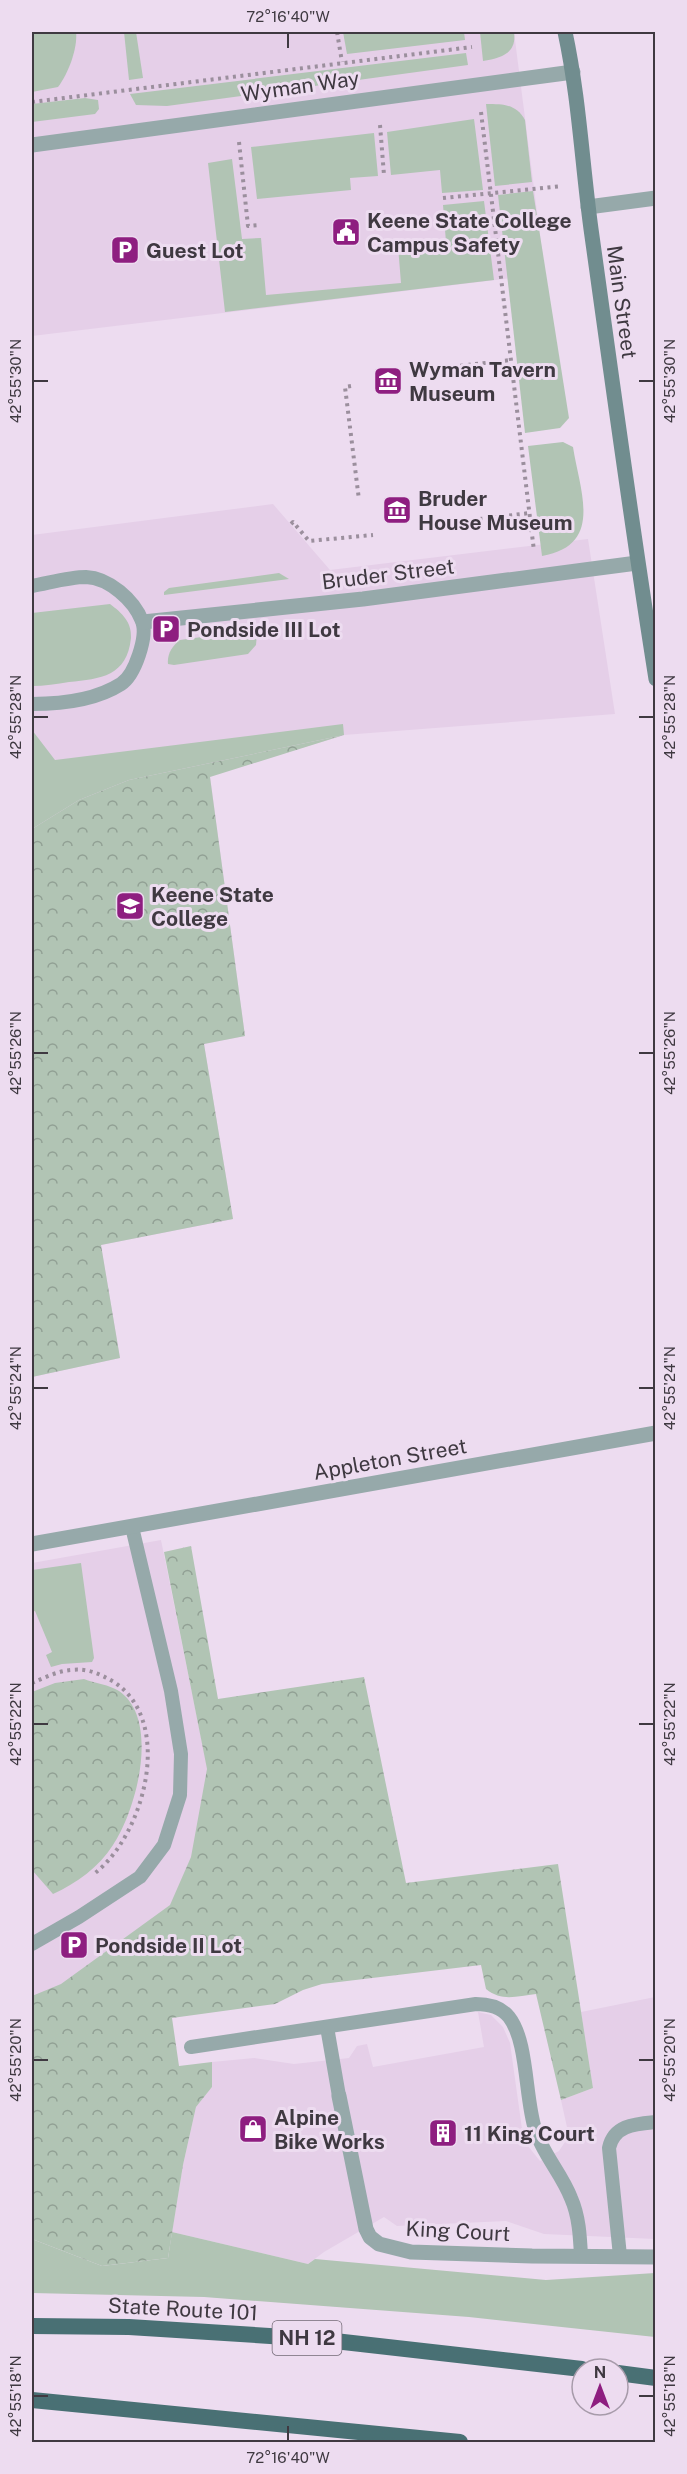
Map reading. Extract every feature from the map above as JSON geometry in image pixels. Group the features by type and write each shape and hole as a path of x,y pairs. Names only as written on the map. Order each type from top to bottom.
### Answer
{"highway":[{"name":"State Route 101","path":"32,2326 129,2327 317,2339 570,2368"},
{"path":"630,2375 656,2378"},
{"path":"32,2400 460,2442"}],"main road":[{"name":"Main Street","path":"565,32 573,72 588,207 637,562 656,679"},
{"name":"Main Street","path":"573,72 574,32"}],"street":[{"name":"Wyman Way","path":"32,145 573,72"},
{"path":"588,207 656,198"},
{"name":"Bruder Street","path":"143,622 363,599 637,562"},
{"name":"Appleton Street","path":"32,1544 656,1433"},
{"name":"King Court","path":"339,2096 366,2229 370,2237 379,2244 411,2252 656,2257"}],"lane":[{"path":"32,586 88,577 110,584 129,600 143,622 141,650 136,665 122,683 96,694 56,704 32,704"},
{"path":"32,1944 79,1917 140,1877 164,1845 180,1795 181,1754 171,1691 132,1527"},
{"path":"191,2047 476,2004 490,2004 508,2015 519,2037 535,2130 571,2197 577,2215 581,2256"},
{"path":"327,2027 339,2096"},
{"path":"620,2256 609,2148 611,2140 626,2126 656,2122"}],"path":[{"path":"337,32 342,62"},
{"path":"32,102 472,47"},
{"path":"481,112 535,556"},
{"path":"380,124 384,175"},
{"path":"239,141 248,226 260,225"},
{"path":"443,198 586,184"},
{"path":"423,370 511,360"},
{"path":"351,386 345,387 358,500"},
{"path":"472,520 530,513"},
{"path":"291,524 293,522 309,541 373,535"},
{"path":"32,1683 61,1671 85,1670 103,1674 131,1695 146,1725 148,1763 136,1811 109,1862 90,1877"}],"shaded area":[{"path":"32,32 514,32 545,274 32,336"},
{"name":"Keene State College","path":"273,504 330,570 588,539 615,714 344,735 210,776 245,1036 204,1044 233,1219 101,1245 120,1358 32,1377 32,535"},
{"path":"161,1540 236,1910 32,2030 32,1563"},
{"path":"655,1997 655,2239 544,2234 506,2221 397,2226 384,2217 308,2264 172,2232 183,2165 196,2107 212,2087 212,2062 254,2058 294,2064 349,2058 357,2046 367,2044 373,2067 484,2047 478,2012 491,2015 503,2027 510,2043 522,2129 528,2146 540,2161 559,2151 569,2136 561,2100 593,2088 581,2012"}],"green space":[{"path":"32,32 76,32 72,61 58,87 32,92"},
{"path":"124,32 136,32 143,78 129,80"},
{"path":"343,32 464,32 465,40 347,54"},
{"path":"480,32 514,32 511,50 502,56 483,61"},
{"path":"466,53 468,65 167,106 136,105 130,94"},
{"path":"85,98 98,100 99,109 95,114 32,122 32,104"},
{"path":"486,104 513,108 525,120 532,182 495,186"},
{"path":"474,119 483,190 442,193 440,170 391,175 387,132"},
{"path":"374,133 378,176 350,178 351,190 257,199 251,147"},
{"path":"232,159 242,239 261,238 266,295 401,283 398,246 446,242 443,205 484,201 494,280 225,312 208,163"},
{"path":"533,191 569,418 560,428 525,433 498,195"},
{"path":"563,442 573,447 583,498 581,529 574,541 561,550 542,556 528,446"},
{"path":"279,573 289,579 164,595 169,588"},
{"path":"110,604 125,618 131,632 128,651 118,668 102,677 32,686 32,613"},
{"path":"252,630 257,634 256,645 248,654 168,664 171,650 180,640"},
{"path":"343,724 344,735 129,780 79,800 32,829 32,730 55,760"},
{"path":"344,735 210,777 245,1036 204,1044 233,1219 101,1245 120,1358 32,1377 32,829 79,800 129,780"},
{"path":"191,1546 218,1699 364,1677 406,1883 558,1864 593,2088 561,2100 536,1994 504,1997 492,1993 486,1989 481,1965 322,1984 303,1990 275,2004 172,2018 179,2066 212,2062 212,2087 196,2107 183,2165 168,2258 102,2266 32,2239 32,1996 61,1984 170,1905 191,1857 207,1769 164,1552"},
{"path":"81,1563 94,1658 92,1662 51,1667 46,1655 52,1652 35,1611 32,1612 32,1570"},
{"path":"84,1679 119,1691 132,1705 139,1723 142,1744 140,1766 130,1811 113,1845 87,1874 53,1894 32,1870 32,1692 55,1683"},
{"path":"172,2232 308,2264 315,2259 546,2280 655,2273 655,2337 469,2317 204,2297 32,2293 32,2239 102,2266 168,2258"}],"place":[{"name":"Keene State College Campus Safety","path":"346,232"},
{"name":"Guest Lot","path":"125,250"},
{"name":"Wyman Tavern Museum","path":"388,381"},
{"name":"Bruder House Museum","path":"397,510"},
{"name":"Pondside III Lot","path":"166,629"},
{"name":"Keene State College","path":"130,906"},
{"name":"Pondside II Lot","path":"74,1945"},
{"name":"Alpine Bike Works","path":"253,2129"},
{"name":"11 King Court","path":"443,2133"}]}
